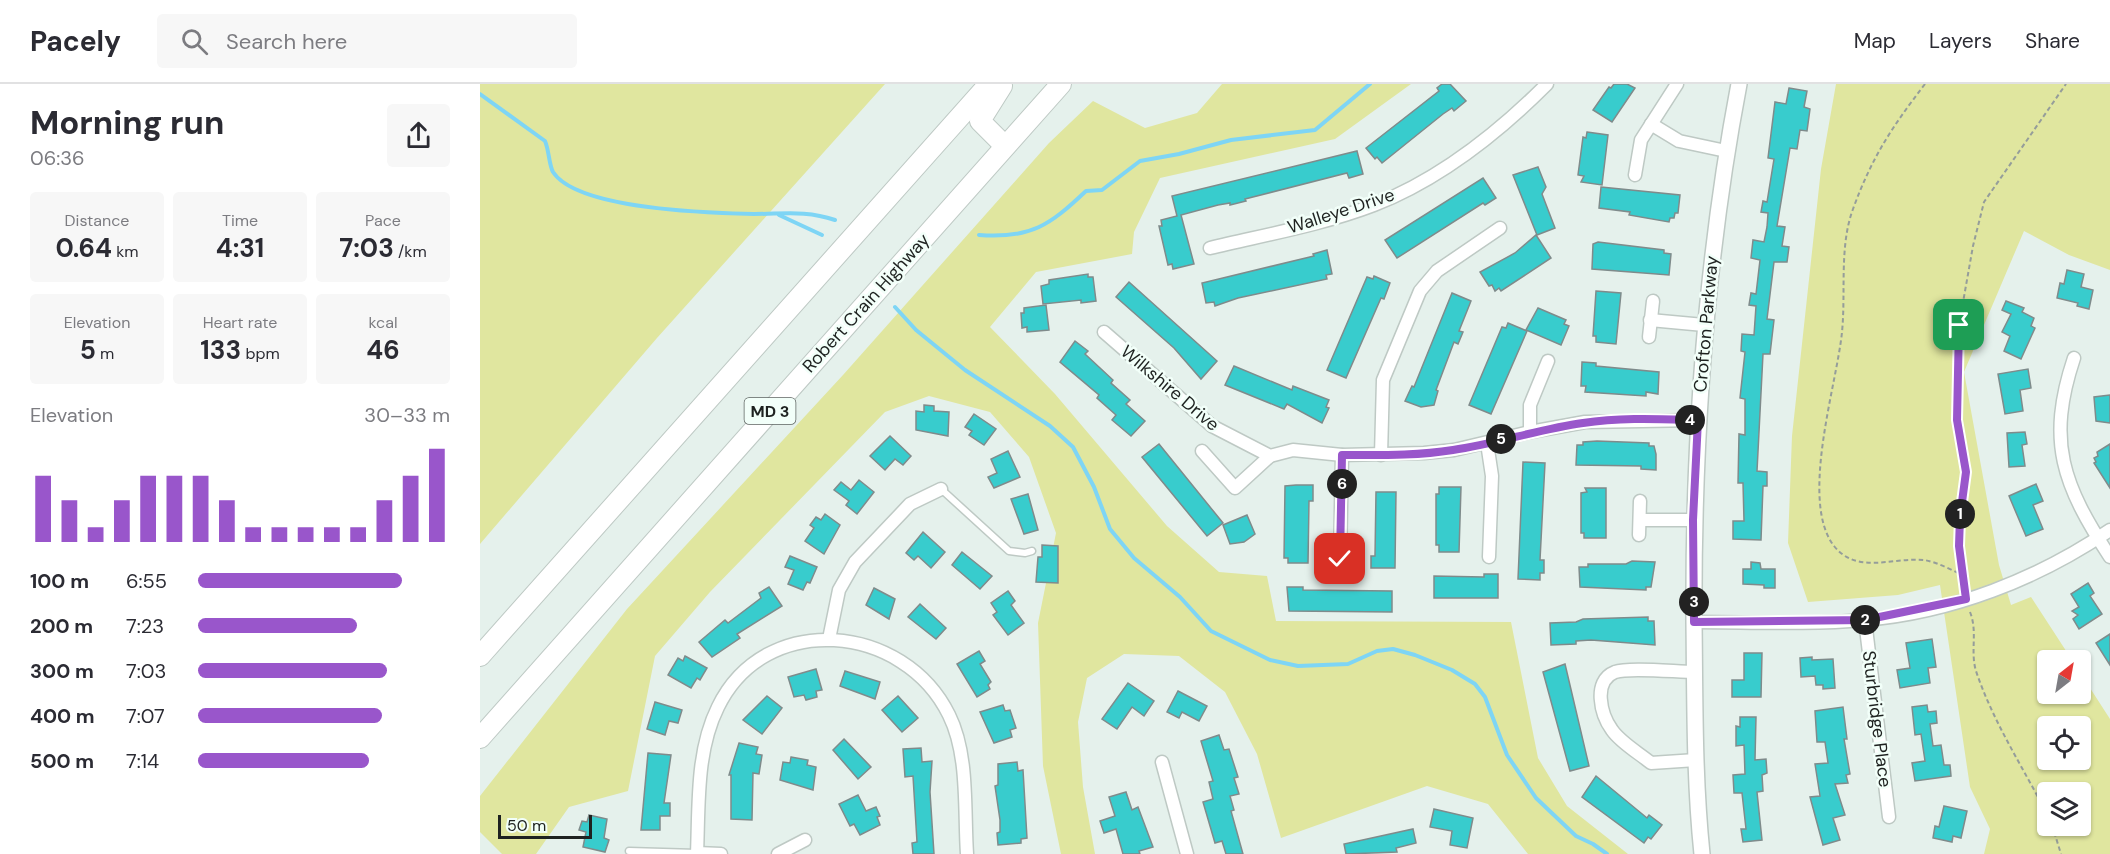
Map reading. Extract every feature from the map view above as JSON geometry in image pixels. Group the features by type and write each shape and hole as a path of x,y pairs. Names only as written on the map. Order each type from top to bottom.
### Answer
{"highway":[{"name":"MD 3","path":"480,656 989,84"},
{"path":"1003,84 980,121 981,125 1005,146"},
{"name":"Robert Crain Highway","path":"480,738 1061,84"}],"street":[{"name":"Walleye Drive","path":"1210,248 1344,214 1402,192 1462,155 1519,110 1547,84"},
{"path":"1635,175 1641,140 1677,84"},
{"name":"Crofton Parkway","path":"1702,854 1695,760 1693,520 1704,325 1726,151 1739,84"},
{"path":"1651,124 1679,141 1726,151"},
{"path":"1381,455 1383,380 1419,291 1437,271 1500,228"},
{"path":"1649,337 1653,301"},
{"path":"1650,320 1704,325"},
{"name":"Wilkshire Drive","path":"1104,332 1212,426 1270,456"},
{"path":"2074,358 2063,392 2059,415 2063,463 2072,489 2110,557"},
{"path":"1530,432 1530,405 1548,361"},
{"path":"1202,451 1235,488 1270,456 1293,450 1342,455 1381,455 1454,450 1530,432 1619,420 1698,420"},
{"path":"1487,443 1492,476 1489,557"},
{"path":"1340,559 1342,455"},
{"path":"829,639 839,591 855,562 910,504 941,489"},
{"path":"1640,501 1640,534"},
{"path":"1640,520 1693,520"},
{"path":"1694,622 1865,620 1966,599 2012,584 2110,530"},
{"name":"Sturbridge Place","path":"1865,620 1890,817"},
{"path":"721,854 697,854 702,754 719,705 752,666 776,651 829,639 856,641 902,660 921,674 938,695 951,717 959,747 967,854"},
{"path":"1695,672 1616,672 1604,681 1600,692 1608,723 1613,731 1651,763 1695,760"},
{"path":"1162,762 1187,854"},
{"path":"778,854 805,840"}],"lane":[{"path":"941,489 1009,551 1025,553 1032,551"},
{"path":"628,850 697,854"}],"path":[{"path":"1925,84 1886,136 1852,211 1847,235 1842,332 1824,434 1820,476 1823,523 1829,537 1845,556 1856,562 1925,560 1963,575"},
{"path":"2037,796 2005,736 1976,671 1973,658 1976,632 1966,599 1960,517 1966,472 1957,420 1956,392 1959,325 1973,246 1984,202 2066,84"},
{"path":"2055,836 2061,854"}],"green space":[{"path":"480,84 885,84 657,338 480,544"},
{"path":"1222,84 1411,84 1335,139 1160,178 1134,232 1132,254 1036,272 990,327 1055,394 1167,526 1219,572 1267,576 1276,621 1511,622 1538,758 1567,806 1628,854 1528,854 1488,804 1427,786 1281,838 1257,754 1225,692 1179,656 1124,654 1087,678 1078,722 1083,787 1095,854 1061,854 1043,766 1038,623 1056,533 1029,457 990,412 929,396 885,412 710,592 655,656 628,791 569,807 536,854 502,854 480,832 480,796 627,609 843,375 1049,143 1093,101 1145,128 1197,113"},
{"path":"1836,84 2110,84 2110,270 2069,255 2024,231 1964,372 1999,565 2011,605 2031,597 2065,650 2037,650 2037,704 2091,704 2091,690 2110,719 2110,854 1984,854 1990,829 1970,787 1940,585 1898,595 1808,602 1788,543 1792,436 1821,169"}],"building":[{"path":"1442,84 1450,84 1466,101 1454,111 1452,108 1443,114 1382,163 1377,157 1375,159 1366,148 1439,91 1437,88"},
{"path":"1614,84 1627,84 1635,88 1612,122 1593,110 1609,87 1611,88"},
{"path":"1789,88 1807,91 1804,107 1810,109 1807,131 1800,130 1797,149 1790,148 1777,226 1785,227 1782,246 1789,247 1787,262 1774,262 1767,319 1774,320 1770,354 1763,354 1757,471 1767,472 1767,486 1763,486 1761,540 1733,539 1733,521 1744,521 1743,483 1738,483 1739,434 1745,435 1745,399 1740,398 1745,352 1741,351 1742,334 1754,335 1756,306 1749,305 1751,293 1756,294 1760,260 1751,258 1753,240 1764,242 1768,213 1761,212 1763,201 1767,202 1774,159 1768,158 1775,102 1786,104"},
{"path":"1587,132 1608,135 1602,185 1581,182 1584,176 1578,175 1583,137 1586,138"},
{"path":"1357,151 1363,174 1349,178 1347,173 1245,199 1246,201 1218,205 1181,215 1194,264 1173,269 1172,264 1168,265 1159,226 1162,226 1161,220 1177,216 1172,196"},
{"path":"1538,167 1546,187 1542,194 1555,228 1537,235 1513,175"},
{"path":"1483,178 1496,198 1485,205 1483,203 1397,258 1385,240"},
{"path":"1601,187 1680,195 1678,213 1675,213 1674,218 1670,218 1669,222 1629,215 1630,212 1599,208"},
{"path":"1536,235 1551,258 1501,291 1499,288 1495,291 1480,272 1515,253"},
{"path":"1598,242 1664,250 1664,253 1671,254 1669,275 1592,269 1593,244"},
{"path":"1327,250 1332,274 1326,275 1327,279 1238,298 1215,306 1214,302 1206,303 1202,283 1314,256 1313,254"},
{"path":"2067,270 2084,274 2081,287 2093,290 2089,309 2077,306 2078,303 2057,298 2060,283 2064,284"},
{"path":"1088,274 1088,277 1093,277 1096,301 1081,303 1081,300 1043,304 1041,286 1049,284 1049,280"},
{"path":"1374,276 1390,283 1384,299 1381,298 1346,378 1327,370 1367,277 1373,279"},
{"path":"1129,282 1217,361 1201,379 1174,348 1116,297"},
{"path":"1596,291 1621,293 1616,344 1596,342 1596,336 1593,336"},
{"path":"1452,293 1471,301 1459,331 1463,332 1458,344 1454,342 1436,390 1438,391 1434,405 1421,407 1405,401 1412,386 1414,387"},
{"path":"2006,301 2024,308 2022,312 2034,318 2031,326 2035,328 2021,359 2004,351 2010,336 2002,332 2011,314 2002,310"},
{"path":"1046,305 1049,330 1027,332 1027,327 1022,328 1021,313 1024,313 1024,308"},
{"path":"1538,308 1566,320 1564,324 1569,326 1561,345 1526,330"},
{"path":"1508,323 1527,331 1491,414 1469,405 1502,327 1506,328"},
{"path":"1075,341 1088,351 1085,354 1113,380 1111,383 1130,400 1126,404 1145,421 1131,436 1112,420 1116,415 1097,398 1099,395 1060,362"},
{"path":"1582,362 1596,363 1596,366 1659,372 1658,394 1646,392 1646,396 1585,392 1586,386 1581,386"},
{"path":"1234,366 1292,390 1293,386 1329,400 1326,407 1329,408 1322,423 1287,404 1284,409 1225,385"},
{"path":"2028,369 2031,388 2020,390 2023,411 2005,414 1998,374"},
{"path":"2110,395 2110,423 2096,421 2094,397"},
{"path":"924,405 934,406 934,411 949,412 948,436 916,430 916,411 924,412"},
{"path":"974,414 996,429 984,445 969,435 972,431 965,427"},
{"path":"2025,432 2027,444 2022,445 2025,466 2009,467 2007,433"},
{"path":"890,436 911,456 903,465 895,459 885,470 870,456"},
{"path":"1597,441 1649,443 1649,446 1654,446 1656,470 1641,469 1641,466 1576,465 1577,445"},
{"path":"1159,444 1223,523 1207,536 1142,457"},
{"path":"2110,444 2110,488 2094,463 2096,462 2094,458 2098,456 2097,452"},
{"path":"1008,451 1020,477 994,488 988,477 997,473 991,459"},
{"path":"1523,462 1545,463 1540,560 1544,560 1544,573 1540,573 1540,580 1518,579"},
{"path":"859,480 874,492 857,514 846,505 849,501 834,490 841,482 851,490"},
{"path":"2036,484 2043,501 2033,505 2043,529 2026,536 2009,496"},
{"path":"1313,485 1313,501 1309,501 1308,563 1288,563 1288,558 1284,558 1285,486"},
{"path":"1439,487 1461,487 1459,552 1439,552 1439,545 1436,545 1436,494 1439,494"},
{"path":"1585,488 1606,488 1606,538 1584,538 1584,533 1581,533 1581,493 1587,492"},
{"path":"1376,492 1396,492 1395,568 1371,568 1371,556 1375,556"},
{"path":"1028,494 1038,530 1024,534 1011,499"},
{"path":"825,514 840,525 824,554 805,541 814,528 810,525 816,517 821,520"},
{"path":"1247,515 1255,534 1244,542 1230,544 1223,525"},
{"path":"923,532 945,552 931,568 918,556 914,560 906,553"},
{"path":"1042,545 1058,546 1058,583 1036,582 1038,557 1042,557"},
{"path":"962,552 992,576 980,589 952,565"},
{"path":"790,556 817,567 810,583 807,582 803,590 788,584 794,570 785,567"},
{"path":"1632,561 1655,562 1651,587 1646,587 1646,590 1580,587 1579,567 1588,567 1588,564 1626,564"},
{"path":"1751,562 1760,563 1761,569 1775,569 1775,588 1743,584 1743,569 1751,569"},
{"path":"1484,574 1498,574 1498,598 1434,598 1434,576 1484,577"},
{"path":"2088,583 2094,593 2090,596 2102,614 2079,629 2073,619 2078,615 2072,611 2079,607 2071,594"},
{"path":"769,587 782,606 737,634 740,638 712,657 699,642 725,620 728,623 761,598 759,593"},
{"path":"1287,587 1303,587 1303,590 1392,591 1392,612 1289,611"},
{"path":"874,588 895,599 889,619 866,605"},
{"path":"1008,591 1015,601 1011,605 1024,623 1008,635 993,615 997,612 991,603"},
{"path":"920,604 946,628 936,639 908,617"},
{"path":"1648,617 1648,621 1654,621 1655,645 1591,640 1576,641 1576,644 1551,645 1550,623 1576,622 1583,619"},
{"path":"2110,634 2110,665 2096,643"},
{"path":"1932,639 1936,667 1928,668 1930,683 1900,688 1897,670 1910,668 1906,643"},
{"path":"979,651 985,661 980,664 991,682 988,685 990,689 977,697 957,664"},
{"path":"1744,653 1762,653 1761,697 1732,697 1732,680 1744,680"},
{"path":"685,656 707,668 700,680 697,678 691,688 668,675 678,658 683,661"},
{"path":"1812,657 1812,660 1833,659 1835,688 1823,689 1823,685 1816,685 1815,676 1801,677 1800,658"},
{"path":"1565,664 1589,766 1570,771 1543,672"},
{"path":"816,669 822,690 816,691 817,697 806,700 804,695 794,697 788,677"},
{"path":"845,671 880,682 875,699 840,686"},
{"path":"1128,683 1154,701 1144,716 1132,707 1117,729 1102,719"},
{"path":"1178,691 1207,706 1199,721 1182,712 1179,718 1167,712"},
{"path":"767,696 782,708 762,734 743,720"},
{"path":"898,696 918,718 902,732 882,710"},
{"path":"655,702 682,710 678,723 669,721 665,735 647,729"},
{"path":"1003,705 1005,711 1010,710 1016,728 1010,730 1012,737 994,743 980,712"},
{"path":"1927,705 1928,712 1936,711 1937,723 1930,724 1933,746 1941,745 1944,765 1950,765 1951,776 1915,781 1912,763 1925,761 1921,734 1915,735 1912,707"},
{"path":"1843,707 1847,739 1844,739 1850,774 1846,775 1848,783 1835,784 1845,815 1833,818 1840,840 1823,845 1810,797 1820,796 1815,764 1828,763 1825,742 1817,742 1815,711"},
{"path":"1740,717 1756,717 1755,760 1766,759 1767,773 1762,775 1763,791 1757,792 1762,840 1743,842 1741,829 1746,829 1742,793 1734,793 1733,775 1745,774 1744,745 1736,746 1736,726 1740,727"},
{"path":"1219,735 1224,750 1229,749 1238,777 1234,778 1239,794 1230,796 1234,810 1231,811 1243,854 1226,854 1222,841 1215,843 1203,802 1213,799 1209,782 1213,781 1201,741"},
{"path":"844,739 871,767 858,779 833,750"},
{"path":"739,743 758,747 756,754 762,755 759,774 753,773 752,820 731,819 731,775 729,775"},
{"path":"921,748 922,762 932,761 930,792 934,854 913,854 912,843 917,842 913,776 905,777 903,749"},
{"path":"648,753 671,755 664,803 670,803 670,816 660,816 660,830 641,830"},
{"path":"791,757 808,760 807,765 816,767 813,790 780,780 783,762 790,763"},
{"path":"1017,762 1018,771 1023,770 1027,838 1021,839 1021,843 998,845 997,833 1000,832 1000,820 995,786 998,785 998,764"},
{"path":"1596,776 1647,818 1649,815 1662,825 1651,839 1648,837 1644,843 1582,797"},
{"path":"1126,792 1132,810 1138,807 1153,847 1139,851 1140,854 1123,854 1116,829 1104,833 1100,821 1115,816 1109,797"},
{"path":"858,795 866,811 876,807 880,816 877,817 880,825 860,835 854,824 850,826 839,804"},
{"path":"1944,806 1967,811 1961,838 1953,836 1952,842 1933,838 1935,826 1939,827"},
{"path":"1434,809 1473,818 1467,848 1450,845 1452,831 1430,827"},
{"path":"589,815 607,819 604,838 609,840 605,852 583,847 586,832 579,830 582,821 587,822"},
{"path":"1413,829 1416,843 1396,848 1397,852 1346,854 1344,844"}],"waterway":[{"path":"979,235 1013,235 1038,227 1061,213 1086,191 1102,190 1140,161 1179,154 1231,140 1315,130 1370,84"},
{"path":"480,94 545,141 553,172 567,185 589,194 646,207 754,214 805,214 835,220"},
{"path":"779,215 822,235"},
{"path":"895,307 916,330 965,370 1050,426 1073,447 1094,487 1110,529 1134,558 1180,597 1211,631 1270,660 1298,666 1348,664 1377,651 1393,649 1452,670 1475,684 1485,697 1507,755 1536,798 1576,836 1607,854"}],"route":[{"path":"1340,559 1342,455 1454,450 1585,422 1698,420 1693,520 1694,622 1865,620 1913,612 1966,599 1959,546 1966,472 1957,420 1959,325"}]}
